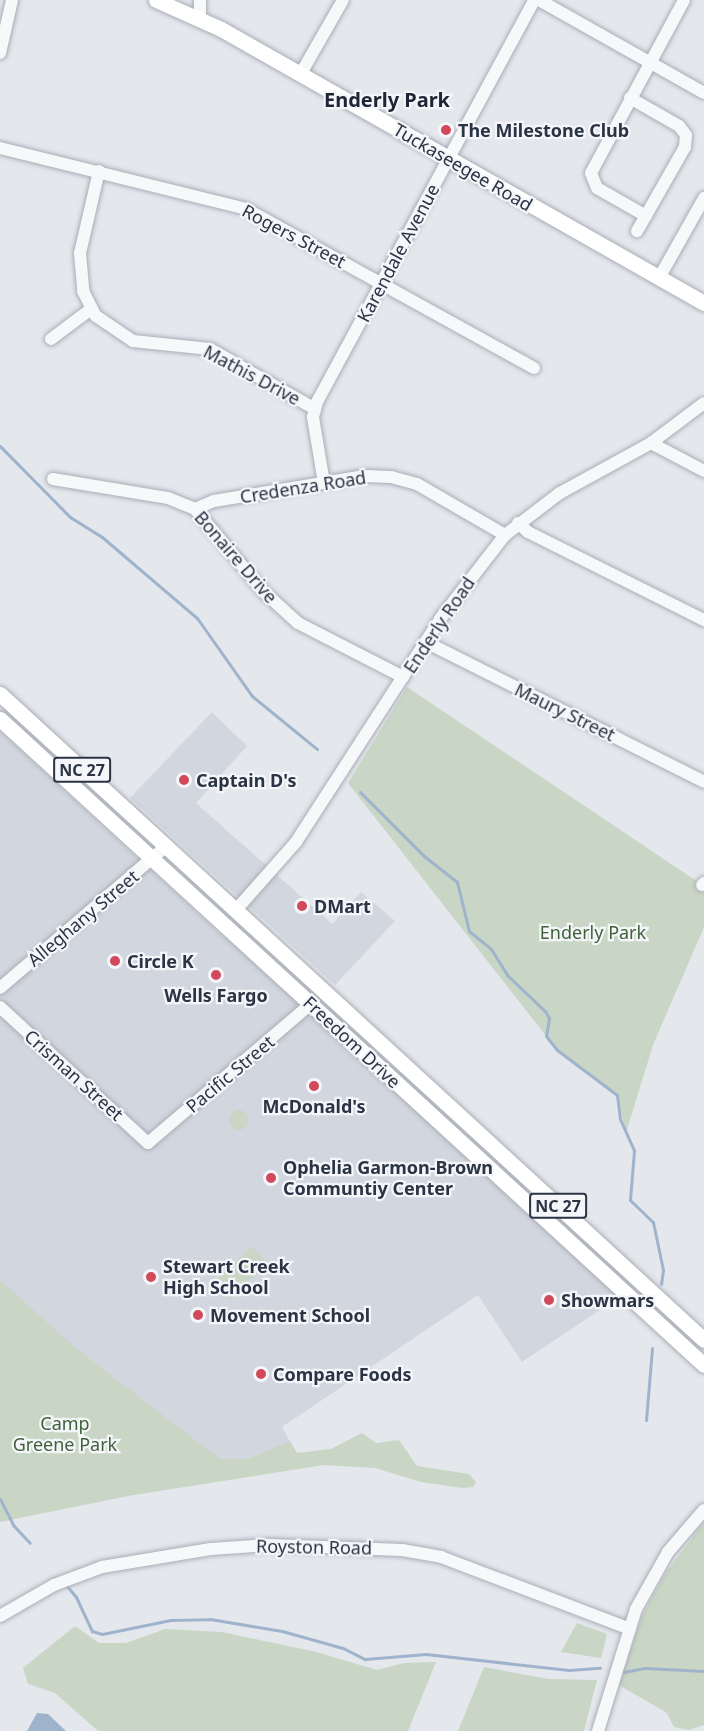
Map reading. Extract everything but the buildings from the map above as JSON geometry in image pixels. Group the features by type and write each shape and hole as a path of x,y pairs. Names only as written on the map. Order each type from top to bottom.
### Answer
{"main road":[{"name":"Tuckaseegee Road","path":"156,0 200,18 704,303"},
{"name":"Freedom Drive","path":"0,694 704,1340"},
{"name":"Freedom Drive","path":"0,719 704,1365"},
{"path":"310,1004 324,1002 370,1044 393,1056"},
{"path":"508,1185 530,1193 559,1220 570,1217"}],"street":[{"path":"0,53 12,0"},
{"path":"200,0 200,18"},
{"path":"300,75 343,0"},
{"name":"Karendale Avenue","path":"315,409 534,0"},
{"path":"539,0 704,93"},
{"path":"646,216 597,188 591,179 593,166 684,0"},
{"path":"630,98 679,126 686,135 685,147 637,231"},
{"name":"Rogers Street","path":"0,148 246,209 534,368"},
{"path":"51,339 91,309 80,278 80,253 99,171"},
{"path":"659,278 704,198"},
{"name":"Mathis Drive","path":"91,309 124,337 151,345 210,349 315,409"},
{"name":"Enderly Road","path":"234,911 296,842 426,642 505,535 560,493 651,443 704,403"},
{"path":"315,409 324,483"},
{"path":"651,443 704,471"},
{"name":"Credenza Road","path":"195,509 214,501 365,476 404,479 505,535"},
{"name":"Bonaire Drive","path":"53,479 168,498 195,509 264,592 298,623 403,677"},
{"path":"518,523 528,532 704,620"},
{"name":"Maury Street","path":"426,642 704,782"},
{"name":"Alleghany Street","path":"0,988 165,847"},
{"name":"Pacific Street","path":"148,1143 310,1004"},
{"name":"Crisman Street","path":"0,1007 148,1143"},
{"path":"598,1731 628,1628 668,1552 704,1510"},
{"name":"Royston Road","path":"0,1617 54,1585 102,1567 211,1549 269,1545 402,1550 441,1557 628,1628"}],"shaded area":[{"path":"212,712 247,746 196,803 332,924 361,892 395,921 335,985 130,798"},
{"path":"0,731 144,864 0,985"},
{"path":"147,866 217,931 307,1004 621,1296 522,1362 478,1295 282,1427 299,1458 204,1476 0,1286 0,990"}],"green space":[{"name":"Enderly Park","path":"407,687 704,886 704,927 653,1045 626,1133 617,1095 557,1050 348,783"},
{"path":"235,1110 243,1110 249,1116 249,1124 243,1130 235,1130 229,1124 229,1116"},
{"path":"251,1246 267,1262 230,1300 214,1283"},
{"name":"Camp Greene Park","path":"0,1280 78,1350 220,1459 248,1459 290,1441 297,1453 331,1449 362,1433 376,1443 399,1440 417,1466 469,1474 476,1482 473,1487 462,1488 421,1482 375,1468 324,1465 128,1496 0,1522"},
{"path":"704,1522 704,1725 689,1730 674,1727 667,1713 619,1685 642,1616 665,1574"},
{"path":"577,1623 607,1634 601,1658 561,1652"},
{"path":"75,1626 99,1643 126,1643 165,1629 222,1632 316,1652 377,1670 404,1663 436,1662 408,1731 98,1731 55,1693 28,1684 23,1668"},
{"path":"484,1667 548,1679 597,1680 584,1731 458,1731"}],"water":[{"path":"37,1713 48,1714 66,1731 27,1731"}],"waterway":[{"path":"0,446 70,517 102,537 197,618 252,696 317,749"},
{"path":"360,792 424,856 457,882 469,931 491,949 507,975 545,1011 549,1018 546,1036 557,1050 617,1095 620,1119 634,1151 630,1200 653,1222 663,1270 661,1284"},
{"path":"646,1420 652,1348"},
{"path":"0,1499 14,1526 30,1543"},
{"path":"66,1585 76,1597 92,1631 102,1634 171,1620 210,1619 282,1631 343,1648 365,1659 426,1654 569,1670 600,1668"},
{"path":"624,1672 645,1668 704,1671"}],"place":[{"name":"The Milestone Club","path":"446,130"},
{"name":"Captain D's","path":"184,780"},
{"name":"DMart","path":"302,906"},
{"name":"Circle K","path":"115,961"},
{"name":"Wells Fargo","path":"216,975"},
{"name":"McDonald's","path":"314,1086"},
{"name":"Ophelia Garmon-Brown Communtiy Center","path":"271,1178"},
{"name":"Stewart Creek High School","path":"151,1277"},
{"name":"Showmars","path":"549,1300"},
{"name":"Movement School","path":"198,1315"},
{"name":"Compare Foods","path":"261,1374"}],"district":[{"name":"Enderly Park","path":"387,99"}]}
